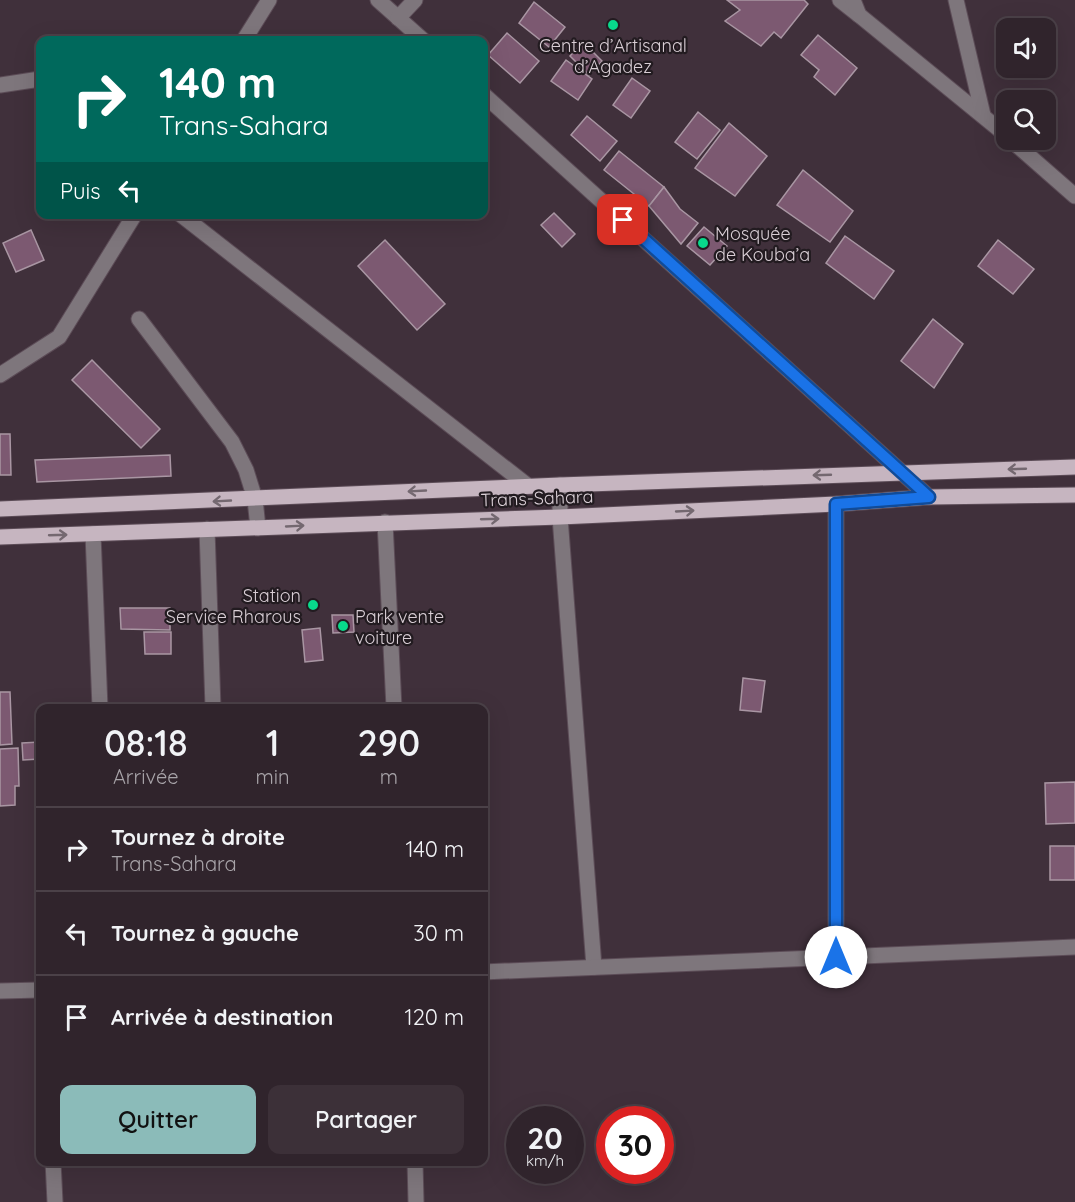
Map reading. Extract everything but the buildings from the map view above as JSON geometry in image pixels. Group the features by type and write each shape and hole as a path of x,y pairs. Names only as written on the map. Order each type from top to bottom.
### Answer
{"main road":[{"name":"Trans-Sahara","path":"0,509 528,486 1075,467"},
{"name":"Trans-Sahara","path":"0,537 560,517 836,504 929,497 1075,495"}],"street":[{"path":"246,36 269,0"},
{"path":"378,0 418,36"},
{"path":"398,18 415,0"},
{"path":"840,0 856,7 996,126"},
{"path":"956,0 983,115"},
{"path":"0,85 36,80"},
{"path":"488,98 929,497"},
{"path":"1022,150 1075,196"},
{"path":"0,375 59,337 132,219"},
{"path":"186,219 528,486"},
{"path":"139,319 232,442 246,470 255,499 258,528"},
{"path":"560,485 560,517 594,967"},
{"path":"836,504 836,957"},
{"path":"385,522 394,704"},
{"path":"207,529 213,704"},
{"path":"93,534 100,704"},
{"path":"488,972 1075,947"},
{"path":"0,992 36,990"},
{"path":"53,1166 55,1202"},
{"path":"415,1166 416,1202"}],"place":[{"name":"Centre d’Artisanal d’Agadez","path":"613,25"},
{"name":"Mosquée de Kouba’a","path":"703,243"},
{"name":"Station Service Rharous","path":"313,605"},
{"name":"Park vente voiture","path":"343,626"}],"route":[{"path":"623,220 929,497 836,504 836,957"}]}
